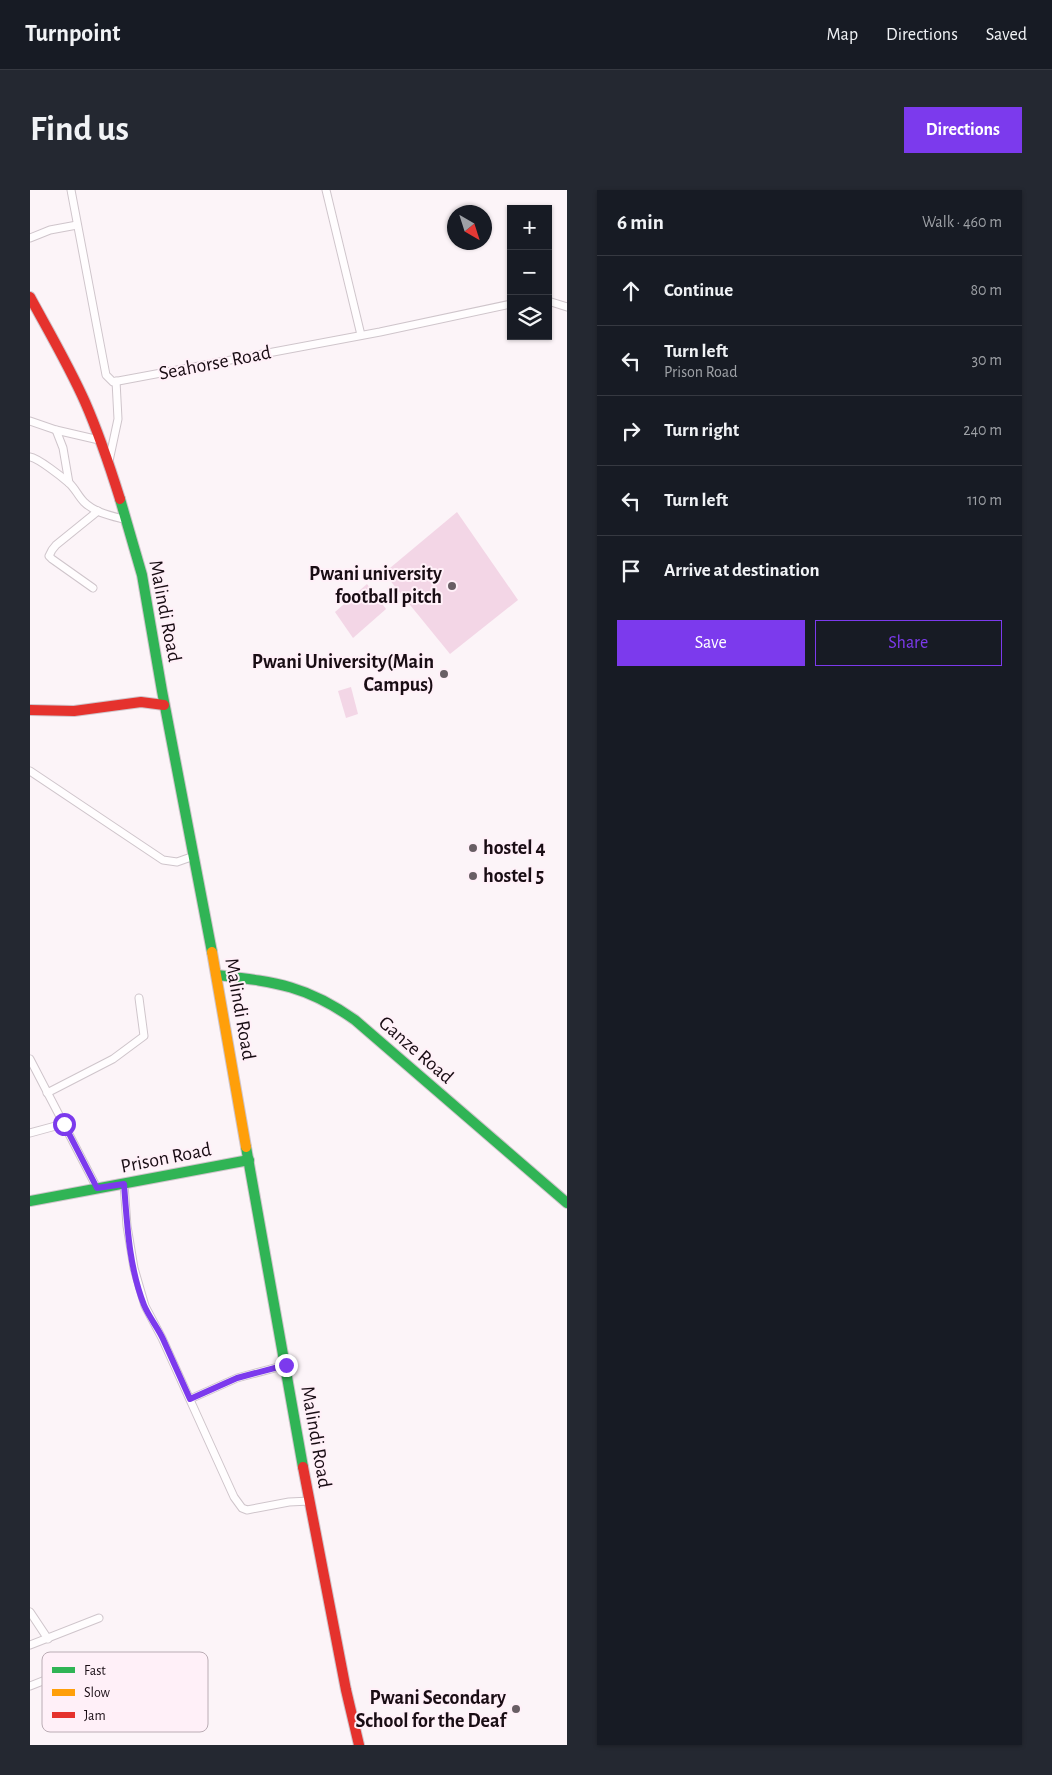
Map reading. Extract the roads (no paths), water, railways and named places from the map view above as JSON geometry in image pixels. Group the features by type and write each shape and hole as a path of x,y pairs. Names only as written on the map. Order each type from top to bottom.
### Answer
{"main road":[{"name":"Malindi Road","path":"30,297 73,377 100,440 127,520 142,575 151,619 164,705 217,975 310,1501 346,1690 359,1745"},
{"path":"141,702 162,691"},
{"path":"30,710 74,711 141,702 164,705"},
{"name":"Ganze Road","path":"217,975 294,987 316,995 336,1006 355,1020 567,1202"},
{"name":"Prison Road","path":"30,1201 249,1160"}],"street":[{"path":"71,190 106,375 110,380 116,381 118,419 109,464"},
{"path":"326,190 361,335"},
{"path":"30,238 50,230 77,226"},
{"path":"552,302 567,307"},
{"name":"Seahorse Road","path":"116,381 361,335 507,305"},
{"path":"30,420 56,430 100,440"},
{"path":"56,430 63,448 69,483"},
{"path":"30,457 42,462 69,483 84,502 98,512 127,520"},
{"path":"94,588 49,556 56,545 98,512"},
{"path":"30,771 163,860 177,862 194,856"},
{"path":"47,1092 113,1059 144,1036 139,998"},
{"path":"30,1059 97,1188"},
{"path":"30,1133 64,1124"},
{"path":"124,1184 127,1226 134,1268 145,1306 162,1338 234,1497 242,1508 248,1510 289,1502 310,1501"},
{"path":"190,1399 237,1378 286,1365"},
{"path":"30,1612 48,1639"},
{"path":"30,1645 99,1618"},
{"path":"30,1686 42,1681"}],"place":[{"name":"Pwani university football pitch","path":"452,586"},
{"name":"Pwani University(Main Campus)","path":"444,674"},
{"name":"hostel 4","path":"473,848"},
{"name":"hostel 5","path":"473,876"},
{"name":"Pwani Secondary School for the Deaf","path":"516,1709"}]}
